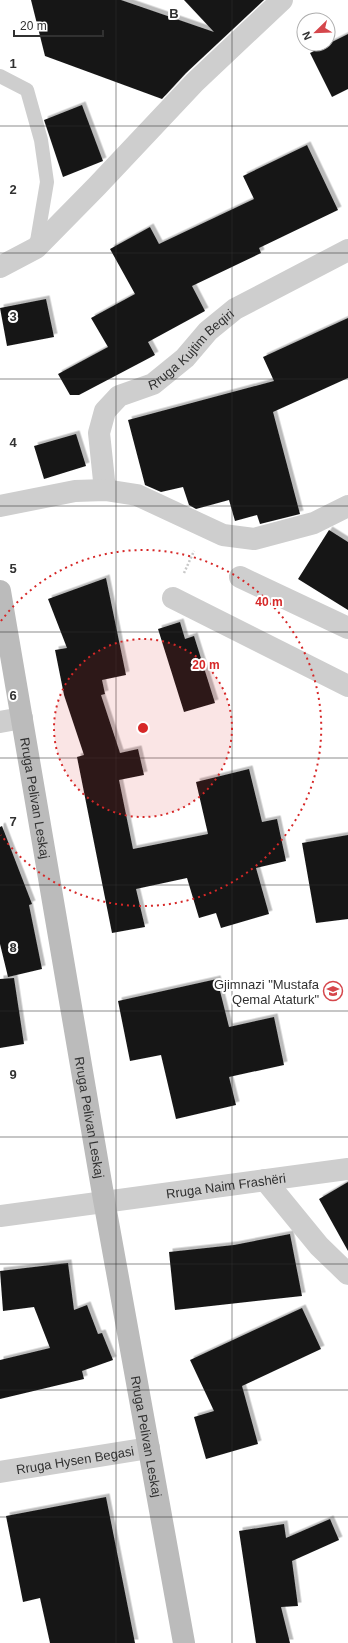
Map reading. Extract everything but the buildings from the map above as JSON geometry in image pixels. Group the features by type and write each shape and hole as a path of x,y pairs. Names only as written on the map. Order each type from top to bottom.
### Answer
{"main road":[{"name":"Rruga Pelivan Leskaj","path":"0,591 104,1200 184,1643"}],"street":[{"path":"0,267 36,248 195,82 282,0"},
{"name":"Rruga Kujtim Beqiri","path":"105,490 99,433 105,411 119,396 153,384 185,358 208,331 235,309 348,250"},
{"path":"0,506 75,491 105,490 137,495 223,535 254,539 314,523 348,506"},
{"path":"240,577 348,628"},
{"path":"173,598 348,686"},
{"path":"0,722 22,718"},
{"name":"Rruga Naim Frashëri","path":"0,1216 104,1200 348,1169"},
{"path":"265,1180 319,1246 348,1274"},
{"name":"Rruga Hysen Begasi","path":"0,1472 149,1448"}],"lane":[{"path":"0,76 27,90 41,140 47,182 36,248"}],"path":[{"path":"173,598 205,526"}],"place":[{"name":"Gjimnazi \"Mustafa Qemal Ataturk\"","path":"333,991"}]}
